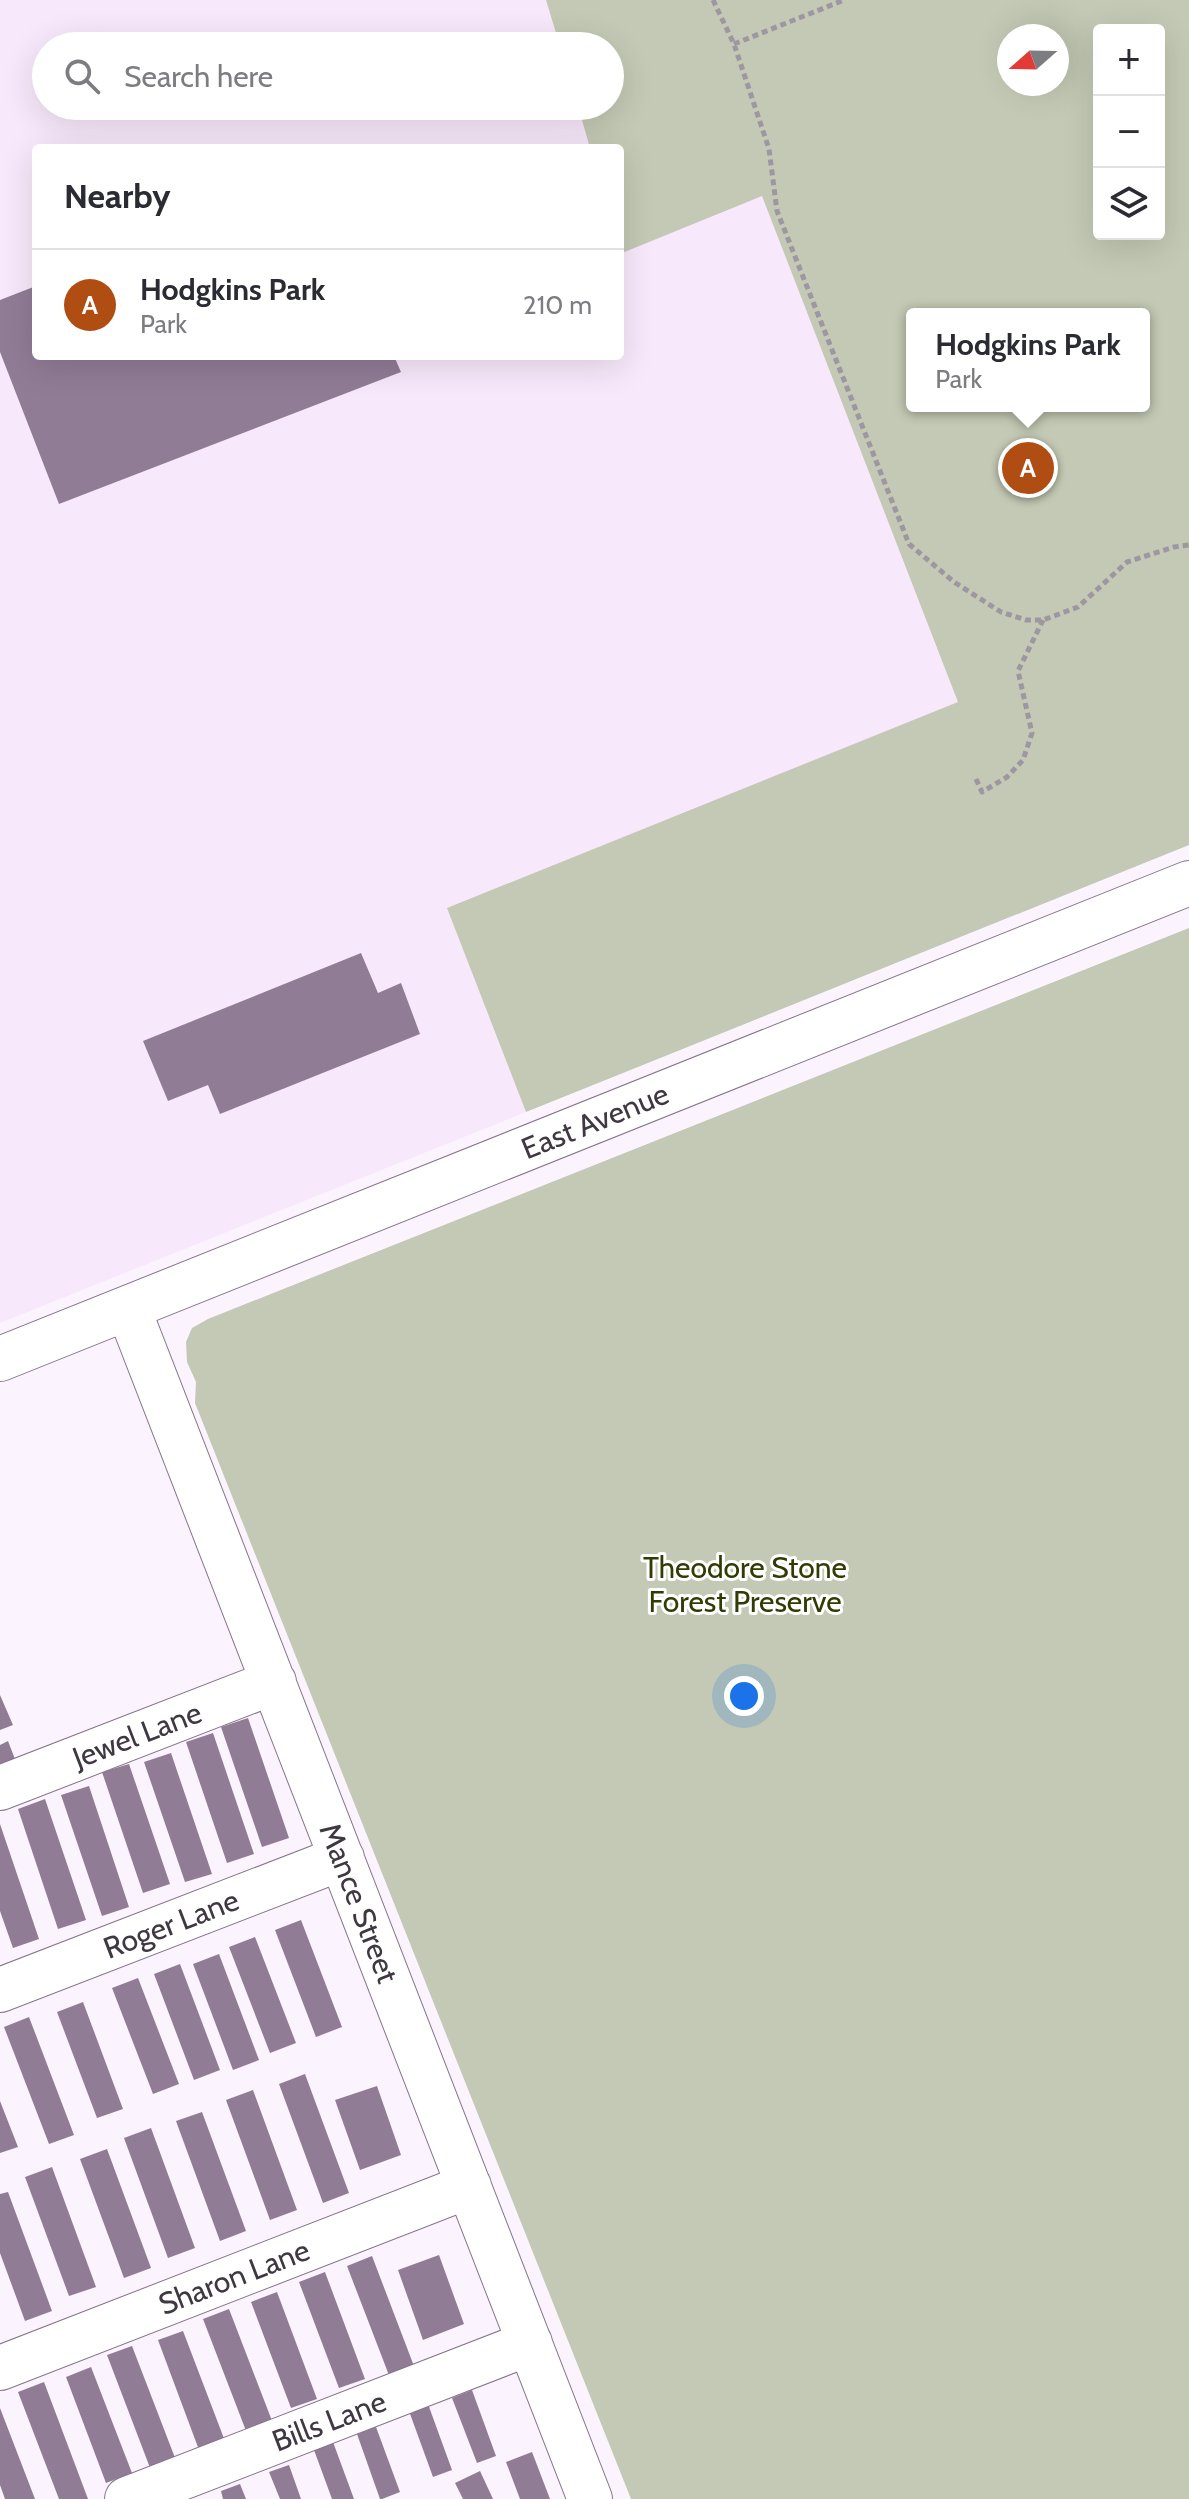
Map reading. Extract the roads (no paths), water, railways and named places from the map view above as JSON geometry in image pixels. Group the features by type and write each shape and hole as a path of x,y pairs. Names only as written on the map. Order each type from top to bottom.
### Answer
{"street":[{"name":"East Avenue","path":"0,1359 1189,883"},
{"name":"Mance Street","path":"128,1308 590,2499"},
{"name":"Jewel Lane","path":"0,1788 274,1682"},
{"name":"Roger Lane","path":"0,1990 342,1858"},
{"name":"Sharon Lane","path":"0,2368 469,2186"},
{"name":"Bills Lane","path":"127,2499 530,2343"}],"place":[{"name":"Hodgkins Park","path":"1028,468"}],"park label":[{"name":"Theodore Stone Forest Preserve","path":"745,1584"}]}
